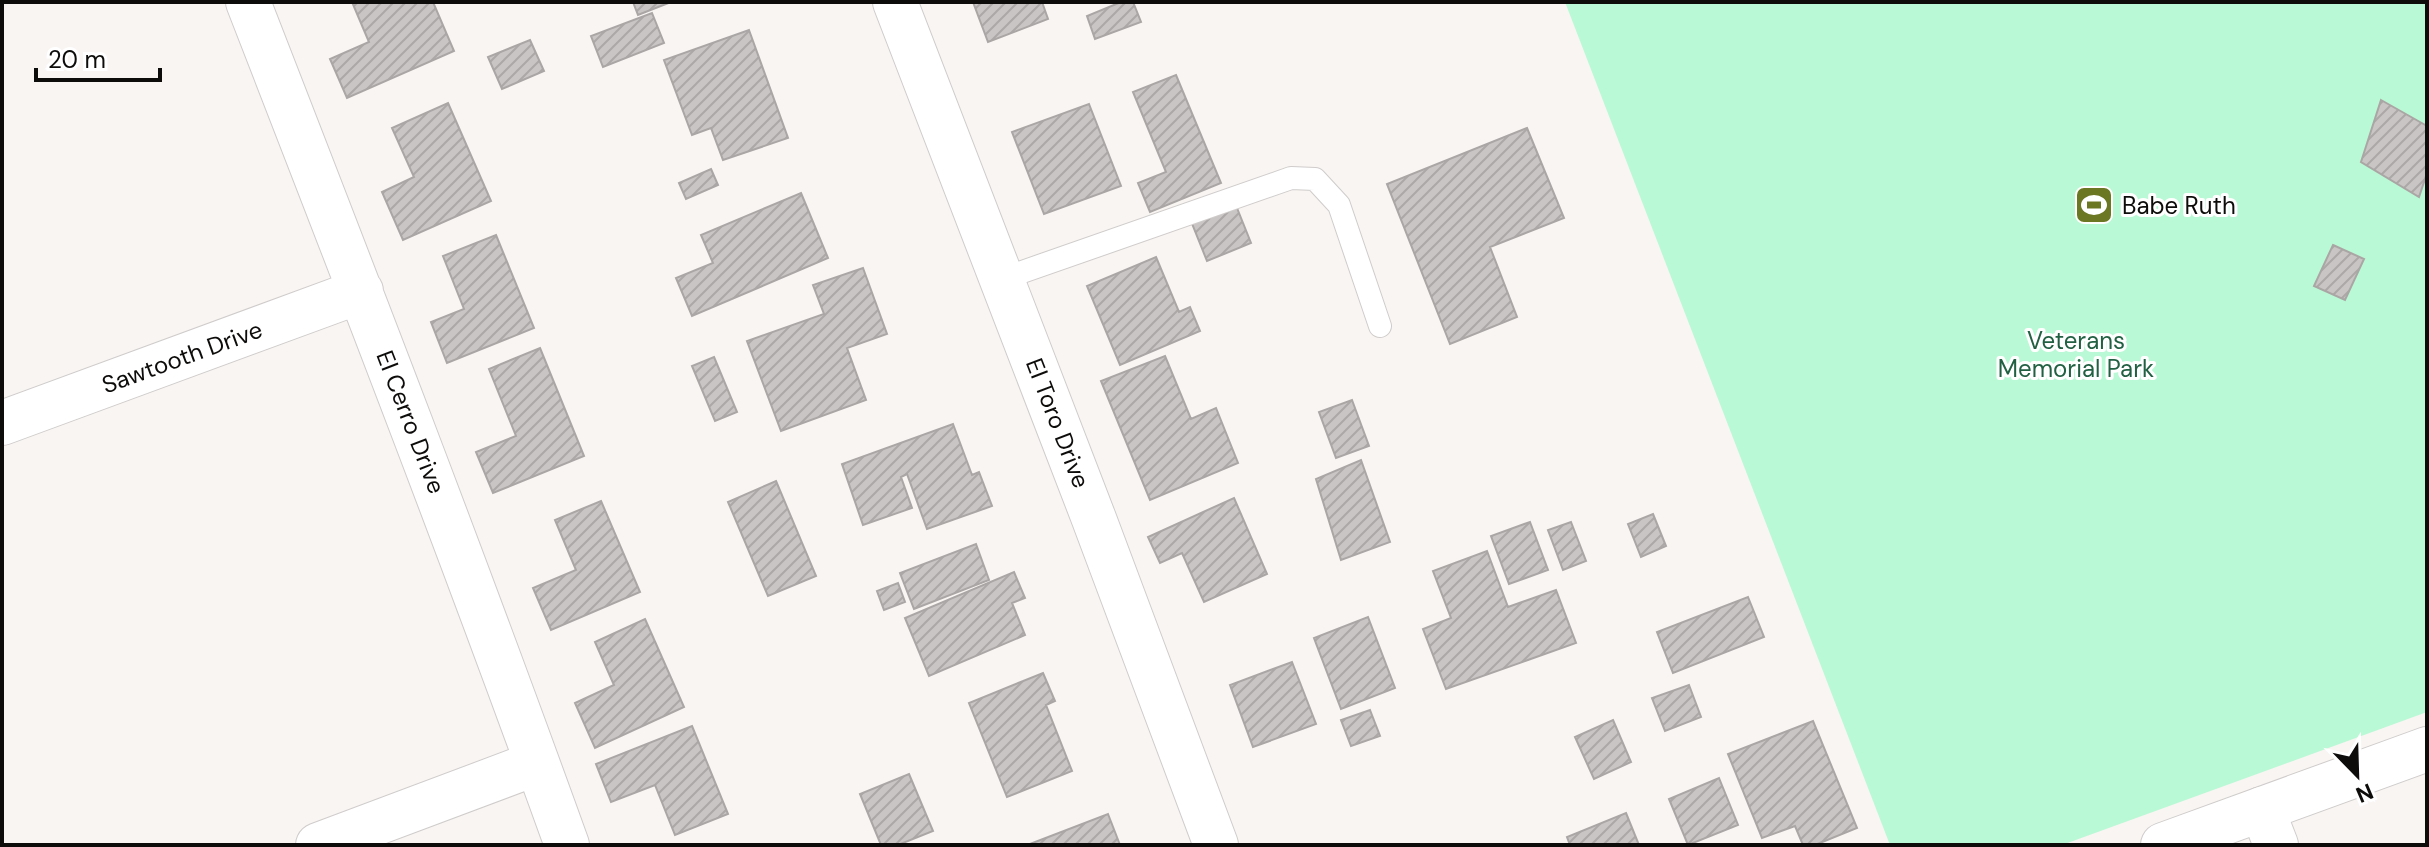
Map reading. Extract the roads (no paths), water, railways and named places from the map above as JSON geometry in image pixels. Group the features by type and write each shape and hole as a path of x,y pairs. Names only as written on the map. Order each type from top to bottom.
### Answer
{"street":[{"name":"El Cerro Drive","path":"248,2 361,291 567,845"},
{"name":"El Toro Drive","path":"895,2 1216,845"},
{"name":"Sawtooth Drive","path":"2,423 361,291"},
{"path":"2163,845 2269,827 2427,749"},
{"path":"318,845 537,763"}],"lane":[{"path":"1002,279 1291,178 1315,179 1339,205 1380,326"}],"place":[{"name":"Babe Ruth","path":"2094,205"}],"park label":[{"name":"Veterans Memorial Park","path":"2076,354"}]}
